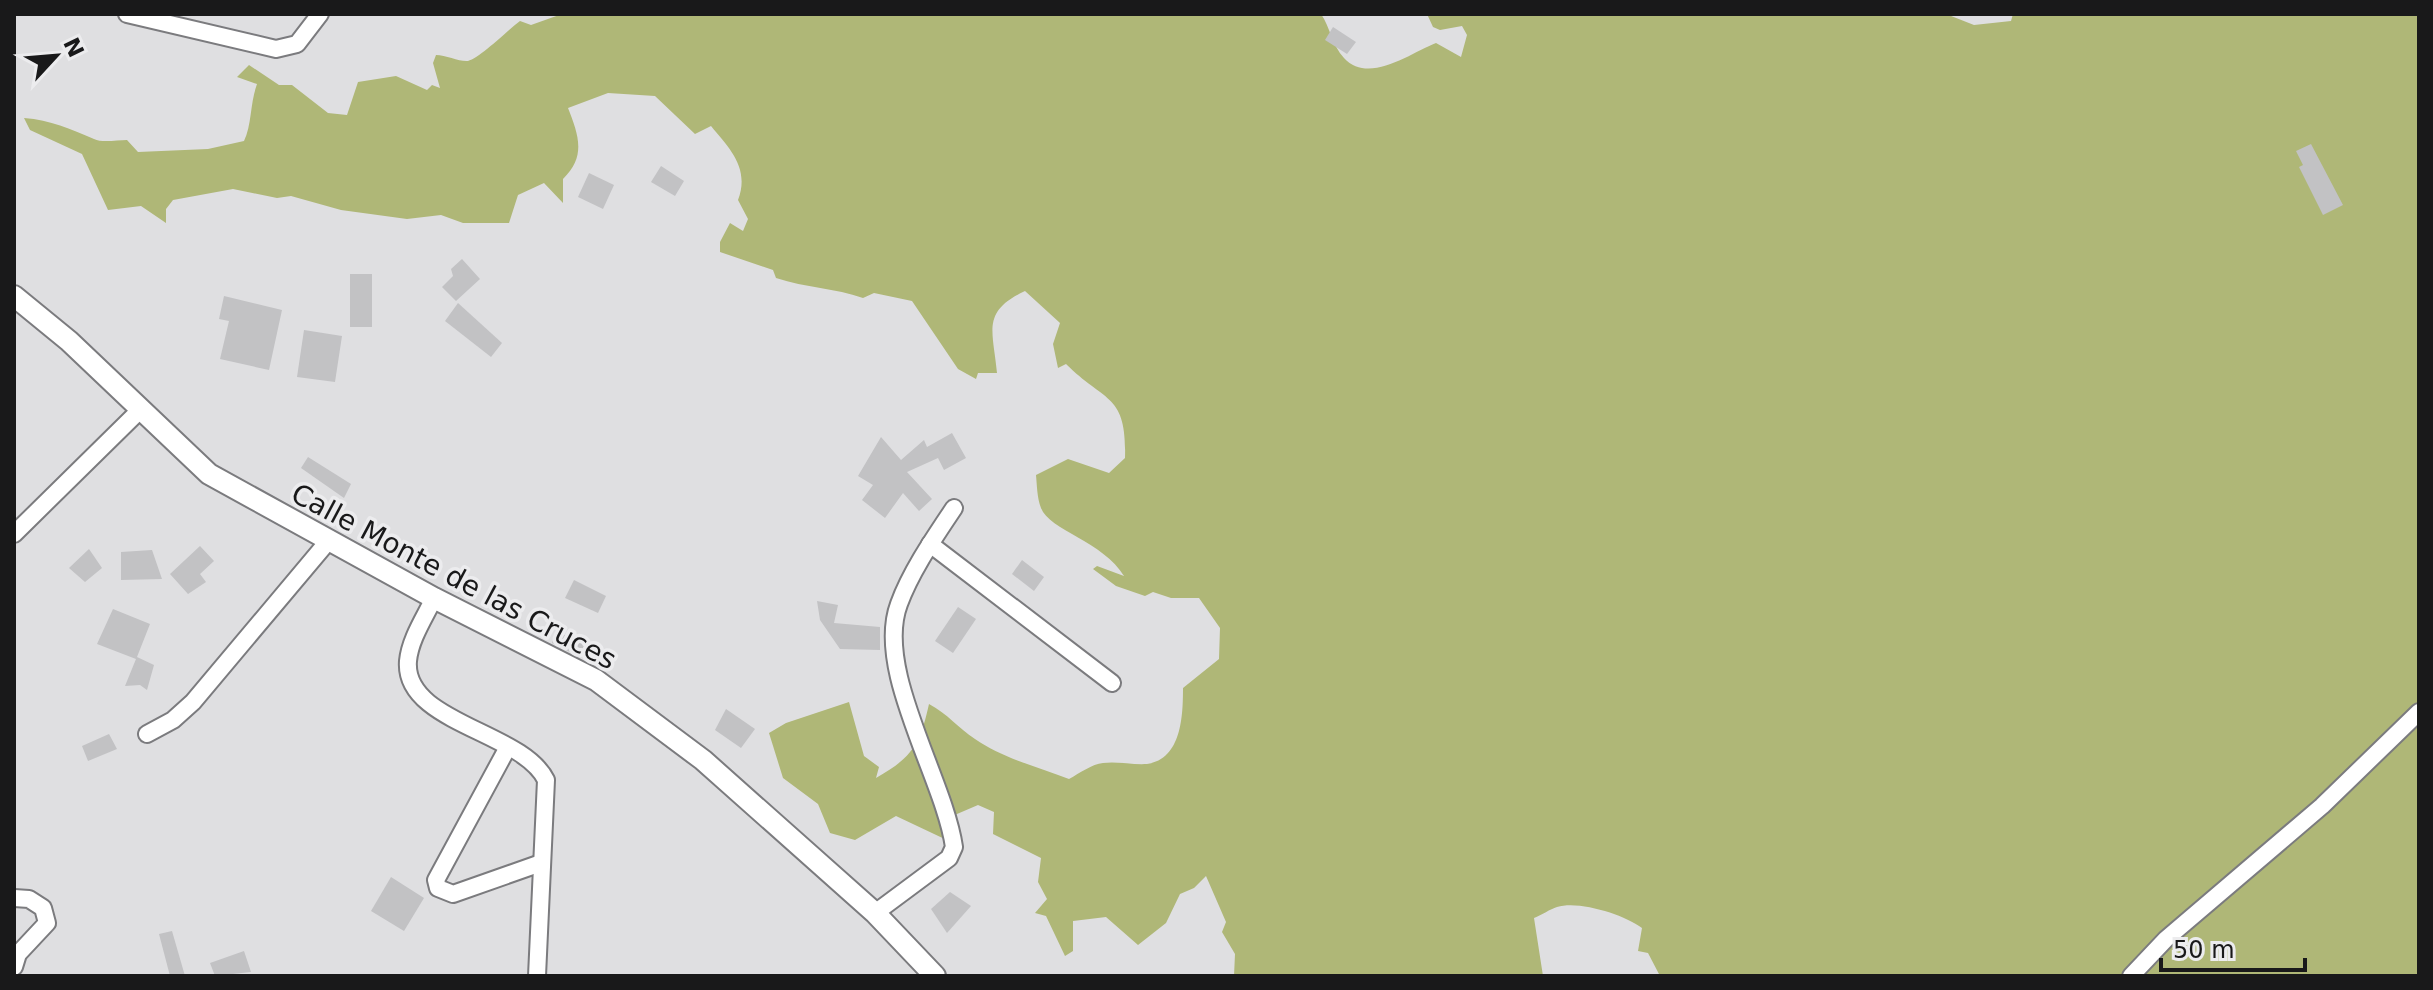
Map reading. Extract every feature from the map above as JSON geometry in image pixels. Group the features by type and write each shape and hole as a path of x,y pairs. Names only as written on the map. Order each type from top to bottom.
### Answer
{"street":[{"path":"127,14 276,49 297,44 320,14"},
{"name":"Calle Monte de las Cruces","path":"14,296 69,341 139,411 209,474 434,598 596,680 703,760 875,913 935,976"},
{"path":"14,534 139,411"},
{"path":"875,913 949,858 954,847 903,691 893,638 898,605 930,544 954,508"},
{"path":"147,734 173,720 193,702 330,539"},
{"path":"930,544 1112,683"},
{"path":"434,598 411,647 408,663 417,691 433,706 533,760 546,780 537,976"},
{"path":"2131,976 2166,939 2322,806 2419,712"},
{"path":"508,747 436,880 438,888 453,894 541,863"},
{"path":"14,898 29,899 43,908 47,923 18,954 14,967"}],"green space":[{"path":"562,14 1321,14 1344,58 1354,66 1377,68 1436,43 1461,57 1467,35 1462,26 1440,30 1433,27 1427,14 1946,14 1974,25 2011,21 2013,14 2419,14 2419,976 1660,976 1648,953 1638,951 1642,928 1601,910 1566,905 1534,918 1543,976 1234,976 1235,954 1222,932 1226,922 1206,876 1194,888 1180,894 1166,923 1138,945 1106,917 1073,921 1073,951 1065,956 1046,916 1035,913 1047,899 1038,882 1041,858 993,834 994,812 978,805 950,817 961,841 951,842 896,816 855,840 830,833 818,804 783,778 769,733 786,723 849,702 864,756 879,767 876,778 899,763 913,748 929,704 986,746 1069,779 1099,764 1147,764 1159,760 1174,745 1181,723 1183,688 1219,659 1220,628 1199,598 1171,598 1153,592 1145,596 1116,586 1093,569 1097,566 1124,576 1115,564 1055,523 1041,508 1036,475 1068,459 1109,473 1125,458 1125,437 1122,421 1111,401 1066,364 1058,368 1053,344 1060,323 1025,291 1011,299 996,315 992,334 997,373 978,373 976,379 958,369 912,301 874,293 863,298 787,281 776,278 773,270 720,252 720,242 730,223 743,231 748,219 738,200 742,178 740,169 711,126 695,134 655,96 608,93 568,108 575,127 578,153 571,170 563,179 563,203 544,183 518,195 509,223 463,223 441,215 407,219 341,210 291,196 277,198 233,189 173,200 166,209 166,223 141,206 108,210 82,154 30,130 24,118 52,123 97,140 127,140 138,152 208,149 244,141 257,84 237,77 249,65 279,85 292,85 328,113 347,115 358,82 396,76 427,90 432,85 440,88 433,63 436,55 468,61 520,21 531,25"}],"building":[{"path":"1333,27 1356,42 1347,54 1325,40"},
{"path":"2311,144 2343,205 2323,215 2299,167 2303,165 2296,151"},
{"path":"661,166 684,181 675,196 651,182"},
{"path":"589,173 614,185 603,209 578,197"},
{"path":"462,259 480,279 456,301 442,287 453,276 451,269"},
{"path":"350,274 372,274 372,327 350,327"},
{"path":"224,296 282,310 269,370 220,359 229,321 219,319"},
{"path":"458,303 502,343 491,357 445,321"},
{"path":"304,330 342,336 335,382 297,377"},
{"path":"952,433 966,458 944,470 938,458 907,472 932,499 919,511 903,493 885,518 862,500 873,485 858,476 881,437 901,460 924,440 927,447"},
{"path":"308,457 351,484 344,498 301,468"},
{"path":"200,546 214,561 200,574 206,582 188,594 170,574"},
{"path":"89,549 102,568 85,582 69,568"},
{"path":"152,550 162,579 121,580 121,552"},
{"path":"1022,560 1044,577 1034,591 1012,574"},
{"path":"574,580 606,596 598,613 565,598"},
{"path":"817,601 838,605 834,623 880,627 880,650 840,649 820,620"},
{"path":"958,607 976,619 953,653 935,641"},
{"path":"113,609 150,624 137,657 154,665 147,690 140,685 125,686 136,659 97,644"},
{"path":"556,632 585,642 580,657 552,643"},
{"path":"726,709 755,729 741,748 715,730"},
{"path":"109,734 117,749 88,761 82,746"},
{"path":"391,877 424,898 404,931 371,911"},
{"path":"950,892 971,906 947,933 931,909"},
{"path":"172,931 185,976 170,976 159,934"},
{"path":"244,951 251,972 215,976 210,963"}]}
